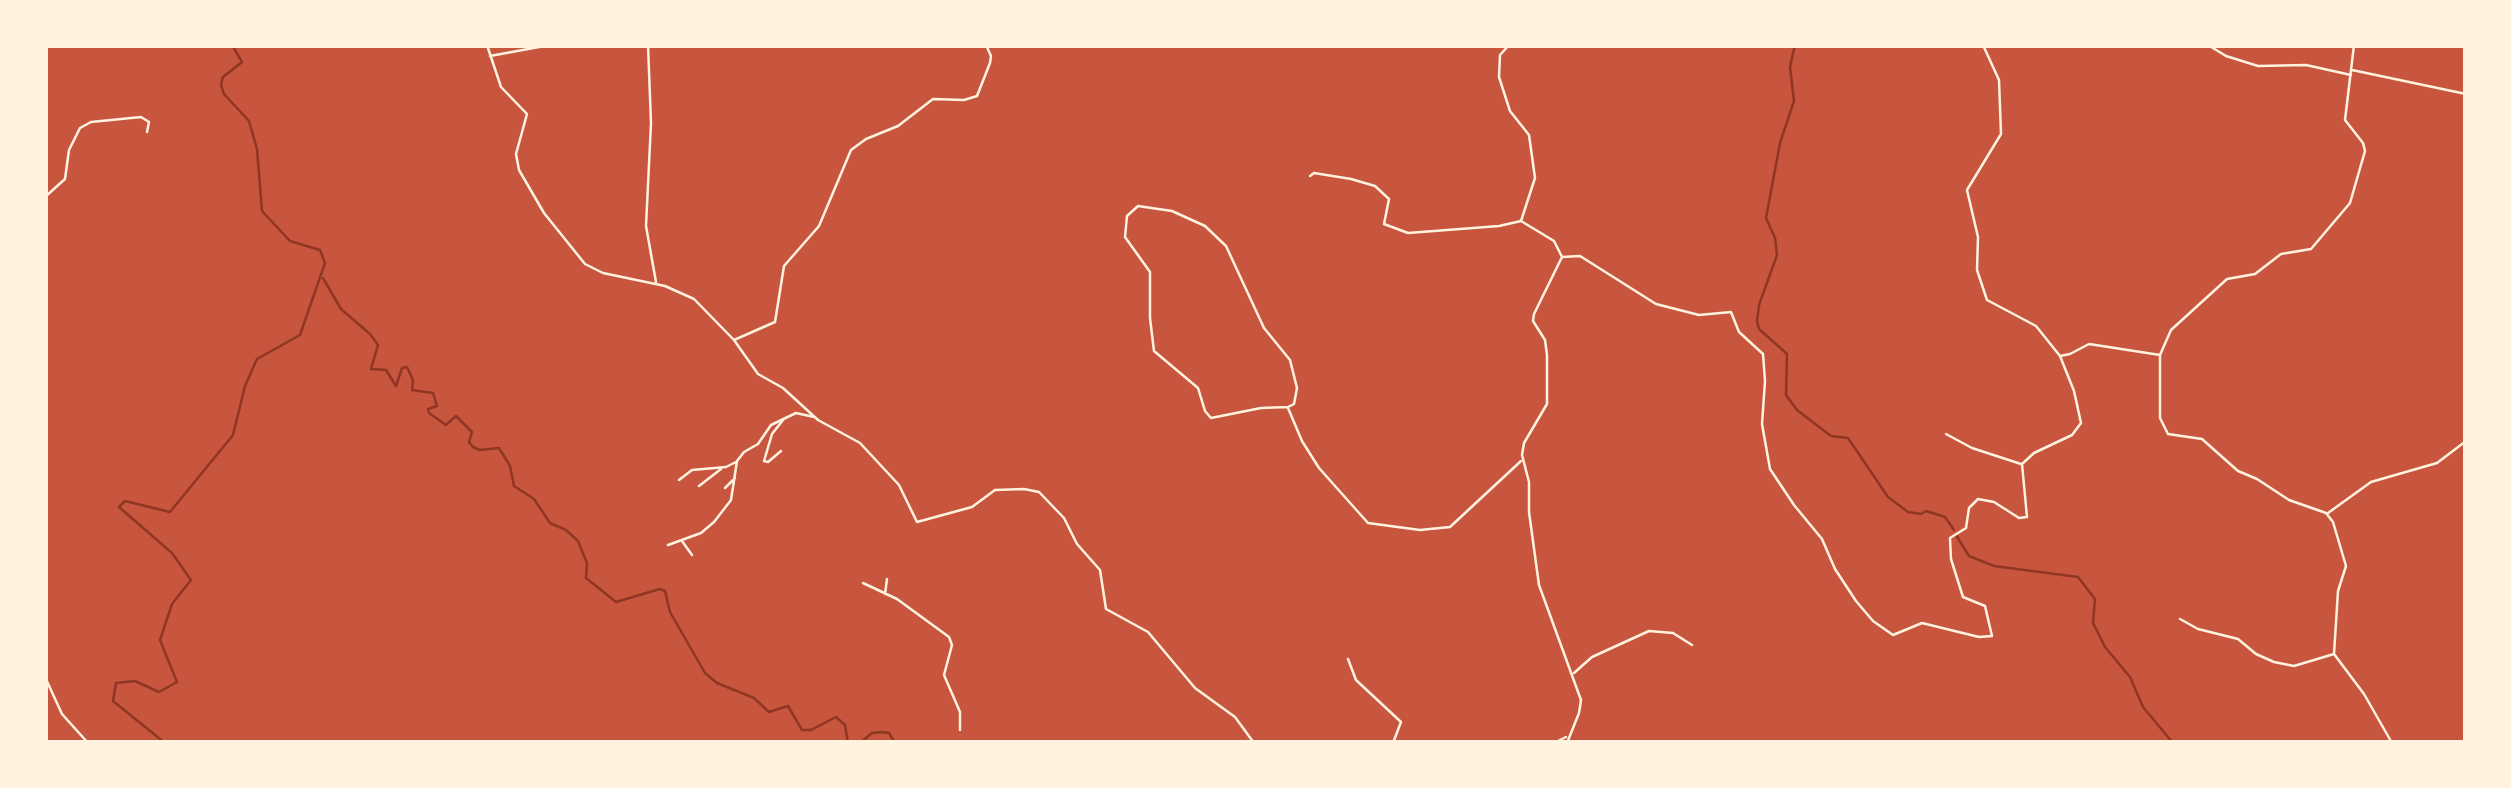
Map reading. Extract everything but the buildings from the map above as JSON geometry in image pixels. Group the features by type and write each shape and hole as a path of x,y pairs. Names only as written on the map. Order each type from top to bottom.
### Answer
{"street":[{"path":"487,45 501,87 527,114 517,164 544,212 592,268 621,278 656,283 694,299 734,340 758,374 783,388 814,417"},
{"path":"490,56 550,45"},
{"path":"648,45 651,123 646,232 656,283"},
{"path":"734,340 775,322 784,266 819,226 851,150 898,126 934,98 964,100 977,96 992,56 986,45"},
{"path":"1509,45 1500,55 1498,72 1510,111 1529,135 1535,178 1521,221"},
{"path":"1983,45 1998,76 2002,130 1967,190 1978,236 1977,270 1987,300 2036,326 2060,356 2074,391 2081,426 2072,436 2034,453 2022,464"},
{"path":"2208,45 2226,56 2258,66 2306,65 2466,94"},
{"path":"2354,45 2345,120 2364,151 2349,205 2311,249 2281,254 2261,272 2236,276 2214,287 2171,330 2160,355 2160,418 2171,436 2202,439 2238,472 2258,479 2288,500 2326,513 2337,530 2346,566 2338,592 2334,654 2366,697 2392,743"},
{"path":"45,197 66,178 69,150 80,128 91,122 141,116 149,122 147,132"},
{"path":"1310,176 1351,179 1375,186 1390,199 1384,224 1408,233 1521,221 1554,241 1562,257 1535,309 1533,321 1545,340 1548,354 1546,404 1524,444 1522,460 1530,482 1529,512 1538,585 1573,675 1580,709 1566,743"},
{"path":"1132,209 1172,211 1204,226 1226,246 1264,328 1290,360 1297,388 1294,404 1288,408 1261,408 1211,418 1198,388 1154,351 1150,332 1150,272 1124,237 1132,209"},
{"path":"1562,257 1580,256 1656,304 1699,315 1731,312 1739,332 1759,348 1764,360 1762,424 1768,464 1822,539 1835,569 1856,601 1889,634 1922,623 1979,637 1992,636 1984,606 1963,597 1951,559 1950,538 1966,528 1970,508 1978,499 1994,502 2019,518 2027,517 2022,464"},
{"path":"2060,356 2089,344 2160,355"},
{"path":"1288,408 1319,468 1368,523 1420,530 1450,528 1522,460"},
{"path":"699,486 758,444 766,430 800,412 860,443 899,485 917,522 972,507 995,490 1030,489 1046,498 1064,518 1077,544 1100,570 1106,608 1148,632 1195,688 1236,716 1254,743"},
{"path":"781,451 764,461 772,434 784,418"},
{"path":"1946,434 1978,450 2022,464"},
{"path":"2326,513 2372,482 2437,463 2466,442"},
{"path":"668,545 706,530 714,522 731,500 737,461"},
{"path":"680,480 692,470 722,468"},
{"path":"725,488 736,477"},
{"path":"682,539 692,556"},
{"path":"885,595 886,580"},
{"path":"862,583 897,600 949,637 951,652 944,675 960,712 960,730"},
{"path":"2180,619 2198,629 2238,639 2274,662 2294,666 2334,654"},
{"path":"1573,675 1592,657 1642,633 1673,634 1692,645"},
{"path":"1348,660 1356,680 1401,722 1393,743"},
{"path":"45,676 62,714 88,743"},
{"path":"1554,743 1568,736"}],"waterway":[{"path":"165,743 113,701 116,683 135,681 159,692 177,682 160,640 172,604 191,580 172,553 119,507 125,501 170,512 233,435 245,386 257,359 300,335 325,263 320,250 290,241 262,211 257,149 249,121 224,94 221,85 223,77 242,62 232,45"},
{"path":"1795,45 1790,67 1794,101 1780,143 1766,218 1777,255 1759,305 1759,329 1787,354 1786,395 1797,410 1831,436 1848,438 1888,497 1908,512 1926,511 1945,517 1954,530"},
{"path":"323,278 341,309 378,345 371,369 386,370 396,386 402,368 407,367 413,380 412,390 433,393 437,406 428,409 429,413 446,425 456,416 472,432 469,442 473,447 499,448 510,466 514,486 534,499 550,523 578,541 587,563 586,578 616,602 660,589 665,591 670,612 705,673 717,683 754,698 769,712 788,706 802,730 811,730 836,717 845,725 848,743"},
{"path":"1956,535 1969,556 1994,566 2078,577 2095,599 2093,623 2105,647 2130,677 2143,707 2173,743"},
{"path":"860,743 872,733 882,732 889,733 895,743"}]}
